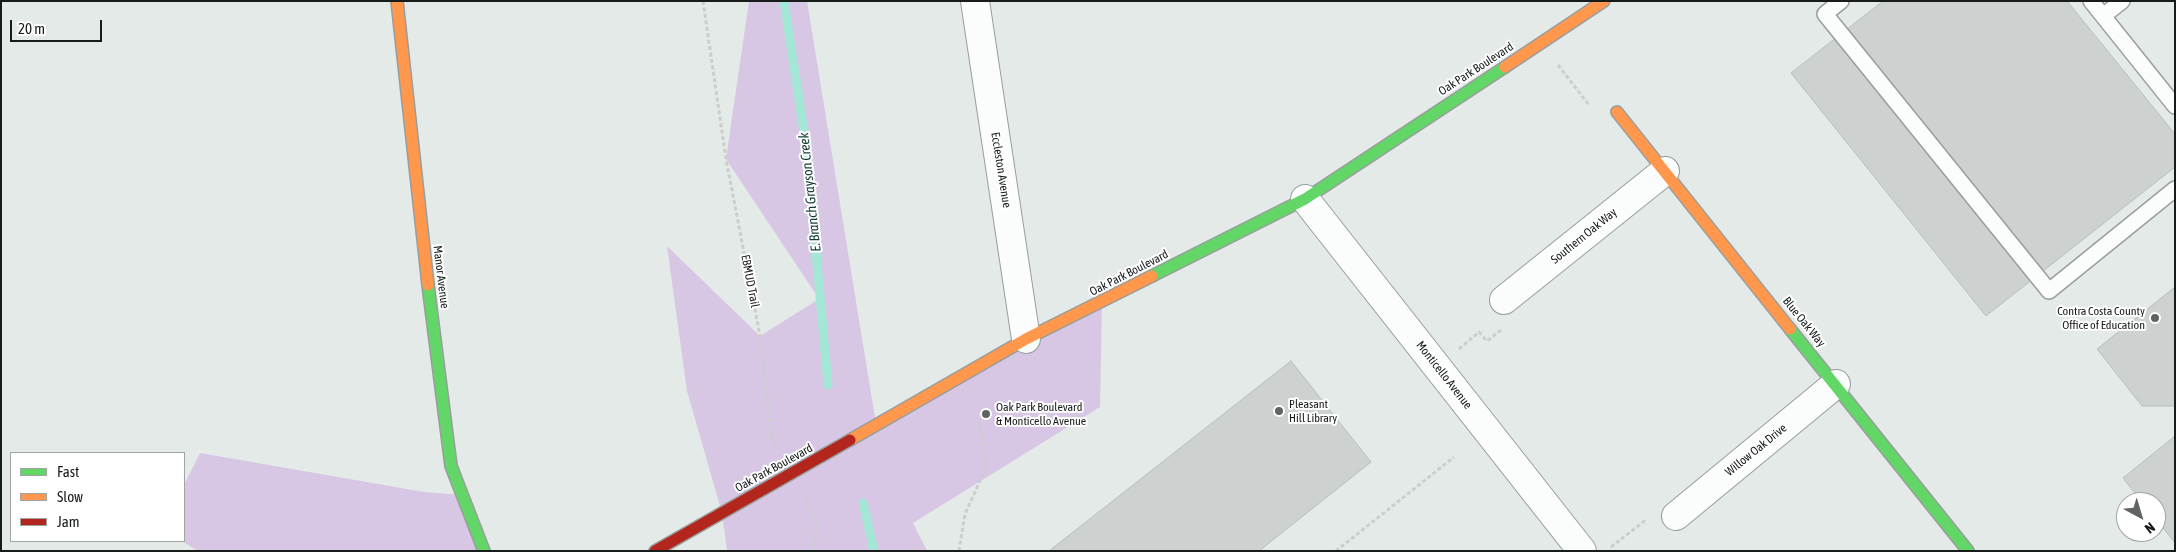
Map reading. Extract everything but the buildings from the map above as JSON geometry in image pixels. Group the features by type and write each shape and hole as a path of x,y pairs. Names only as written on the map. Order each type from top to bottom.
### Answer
{"street":[{"name":"Manor Avenue","path":"397,1 422,234 451,466 484,551"},
{"name":"Eccleston Avenue","path":"975,1 1026,339"},
{"name":"Oak Park Boulevard","path":"656,551 1026,339 1305,199 1604,1"},
{"name":"Blue Oak Way","path":"1617,112 1968,551"},
{"name":"Southern Oak Way","path":"1504,300 1665,171"},
{"name":"Monticello Avenue","path":"1305,199 1582,551"},
{"name":"Willow Oak Drive","path":"1676,516 1836,384"}],"lane":[{"path":"1841,1 1826,14 2049,291 2175,189"},
{"path":"2091,1 2175,106"},
{"path":"2103,16 2122,1"}],"path":[{"name":"EBMUD Trail","path":"703,1 726,159 760,336 772,439 809,505 817,525 813,551"},
{"path":"1542,42 1565,76 1602,121 1617,112"},
{"path":"1437,366 1479,332 1487,341 1508,324 1504,300"},
{"path":"959,551 965,514 987,465 979,423"},
{"path":"1336,551 1454,457"},
{"path":"1606,551 1659,510 1676,516"}],"shaded area":[{"path":"749,1 807,1 876,424 1102,302 1100,407 913,523 927,551 727,551 722,513 687,391 667,246 760,336 819,299 726,159"},
{"path":"200,453 424,492 462,495 484,551 198,551 184,542 185,483"}],"waterway":[{"name":"E. Branch Grayson Creek","path":"784,1 807,152 828,385"},
{"path":"863,503 874,551"}],"traffic: fast":[{"path":"1152,276 1305,199 1505,67"},
{"path":"428,285 451,466 484,551"},
{"path":"1790,329 1968,551"}],"traffic: slow":[{"path":"397,1 428,285"},
{"path":"1505,67 1604,1"},
{"path":"1617,112 1790,329"},
{"path":"850,440 1026,339 1152,276"}],"traffic: jam":[{"path":"655,551 850,440"}],"place":[{"name":"Contra Costa County Office of Education","path":"2155,318"},
{"name":"Pleasant Hill Library","path":"1279,411"},
{"name":"Oak Park Boulevard & Monticello Avenue","path":"986,414"}]}
